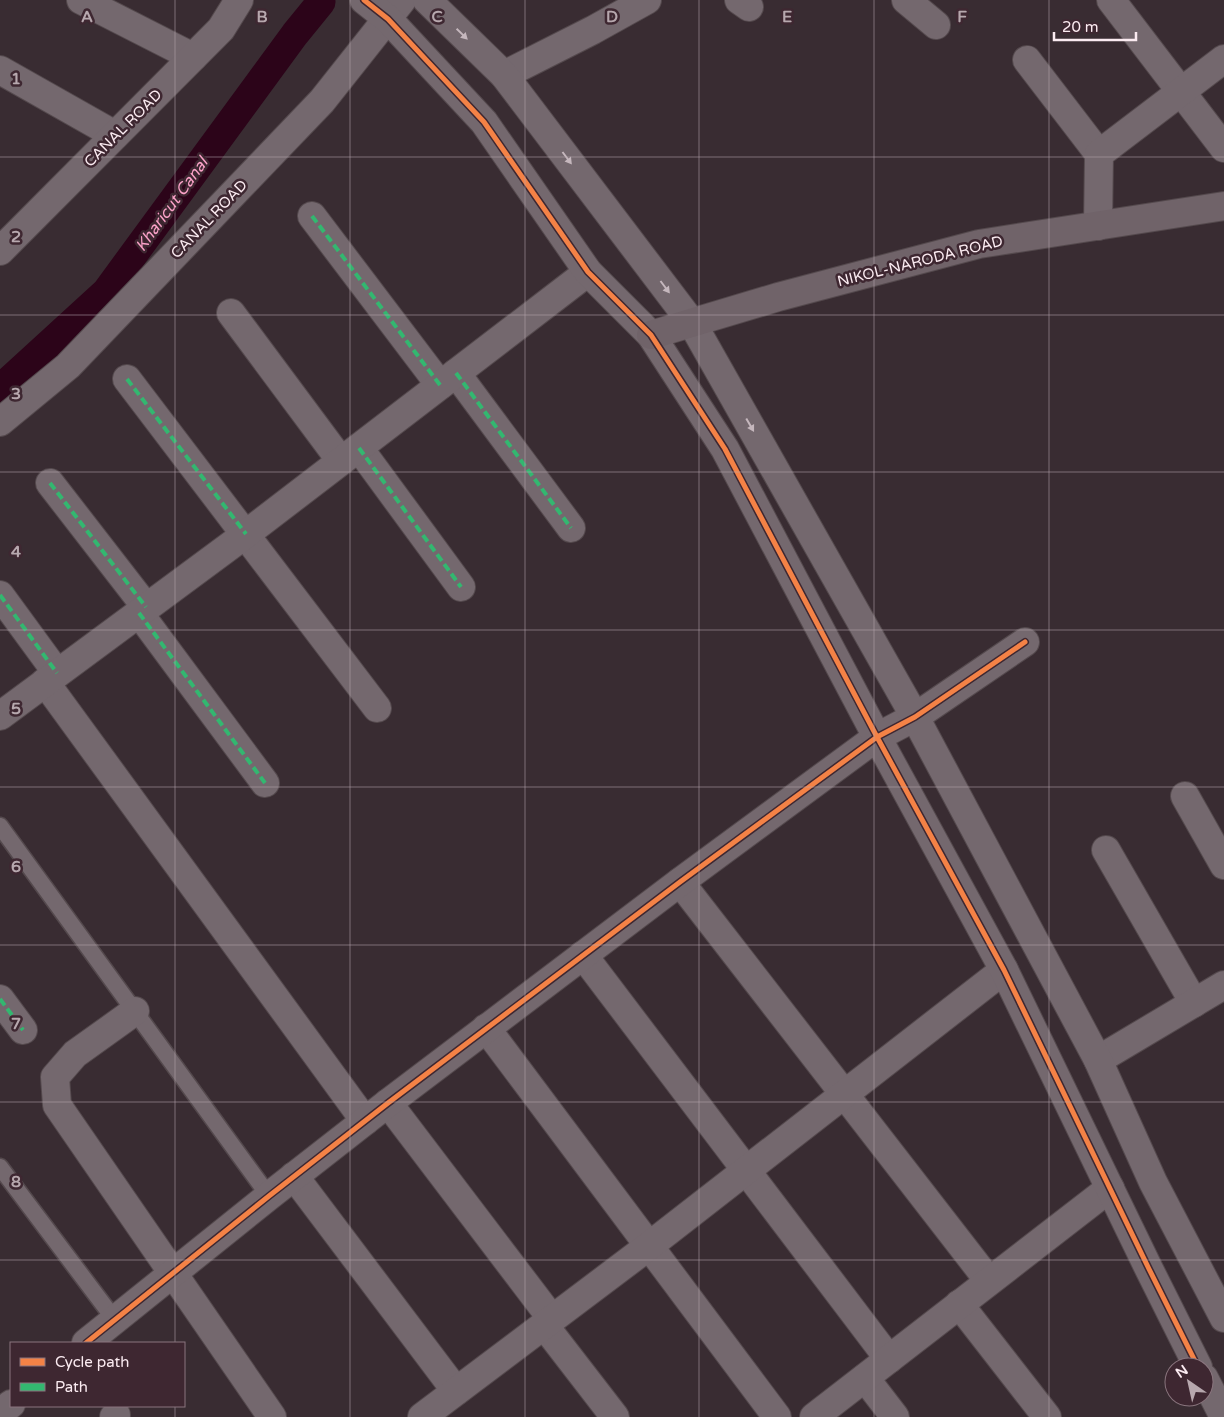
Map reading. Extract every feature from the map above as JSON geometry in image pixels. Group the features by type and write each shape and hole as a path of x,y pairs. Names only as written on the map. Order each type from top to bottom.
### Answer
{"main road":[{"name":"NIKOL-NARODA ROAD","path":"651,335 778,297 979,244 1224,206"}],"street":[{"path":"81,0 193,56"},
{"name":"CANAL ROAD","path":"0,251 221,29 239,0"},
{"path":"364,0 395,10 484,122 588,272 651,335 725,449 1004,970 1193,1357"},
{"path":"427,0 504,75 692,324 915,717 1098,1060 1153,1182 1224,1318"},
{"path":"504,75 594,30 647,0"},
{"path":"906,0 936,25"},
{"path":"1111,0 1224,148"},
{"name":"CANAL ROAD","path":"0,422 68,366 101,332 322,101 395,10"},
{"path":"1099,154 1224,59"},
{"path":"1027,60 1099,154 1098,226"},
{"path":"0,70 115,135"},
{"path":"312,216 572,528"},
{"path":"0,716 246,534 588,272"},
{"path":"231,313 461,588"},
{"path":"127,379 377,708"},
{"path":"50,483 266,782"},
{"path":"0,594 51,678 365,1121"},
{"path":"87,1342 388,1103 680,882 878,737 915,717 1025,642"},
{"path":"1185,796 1224,865"},
{"path":"1106,850 1194,1003"},
{"path":"680,882 990,1281"},
{"path":"583,955 889,1359"},
{"path":"422,1417 454,1402 548,1322 649,1246 1004,970"},
{"path":"1098,1060 1224,985"},
{"path":"0,999 23,1030"},
{"path":"134,1011 74,1054 55,1077 57,1105 272,1417"},
{"path":"486,1028 777,1417"},
{"path":"388,1103 615,1417"},
{"path":"294,1176 454,1402"},
{"path":"814,1417 1110,1188"},
{"path":"959,1304 1047,1417"},
{"path":"865,1378 895,1417"},
{"path":"1214,1398 1224,1417"},
{"path":"0,1413 10,1405"}],"lane":[{"path":"0,826 269,1196"},
{"path":"0,1167 115,1320"}],"waterway":[{"name":"Kharicut Canal","path":"0,389 106,292 295,34 321,2"}],"marked path":[{"path":"312,216 440,385"},
{"path":"456,373 571,528"},
{"path":"127,379 246,534"},
{"path":"359,448 461,587"},
{"path":"50,483 146,607"},
{"path":"0,595 57,673"},
{"path":"139,613 265,783"},
{"path":"0,999 23,1030"}],"cycle path":[{"path":"364,0 388,19 484,122 588,272 651,335 725,449 877,737 1004,970 1193,1357"},
{"path":"87,1342 388,1103 680,882 877,737 915,717 1025,642"}]}
